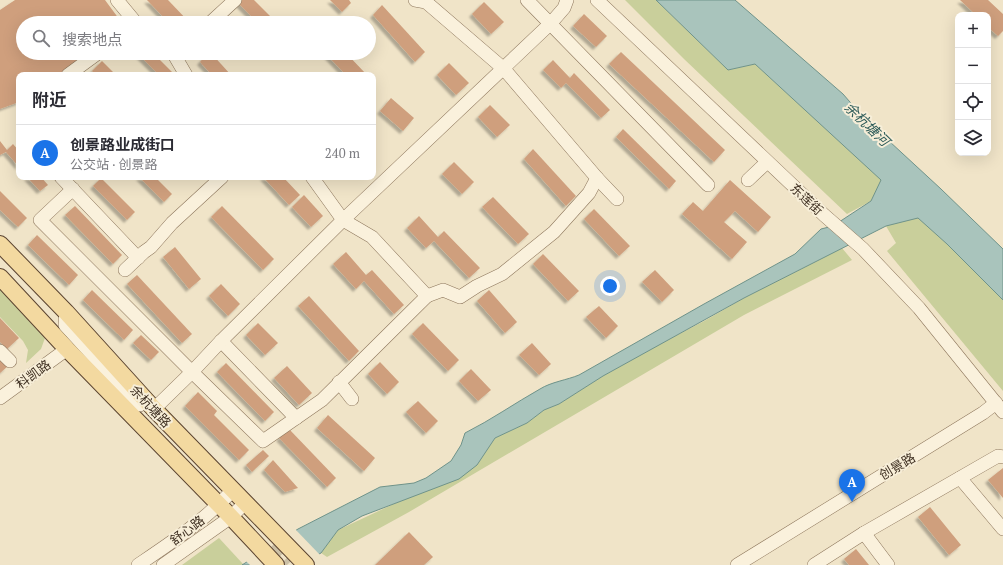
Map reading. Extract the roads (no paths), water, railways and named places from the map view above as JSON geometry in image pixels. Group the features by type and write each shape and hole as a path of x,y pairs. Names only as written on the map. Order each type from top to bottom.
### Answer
{"main road":[{"name":"余杭塘路","path":"0,244 66,312 154,409 306,565"},
{"name":"余杭塘路","path":"0,277 42,323 219,504 276,565"}],"street":[{"path":"117,0 130,16"},
{"path":"218,16 235,0"},
{"path":"414,0 426,2 504,69 597,178 617,199"},
{"path":"527,0 708,185"},
{"path":"154,409 343,220 551,23 564,8 567,0"},
{"name":"东莲街","path":"597,0 767,162 863,249 919,308 999,408"},
{"path":"72,72 88,60"},
{"path":"178,60 184,72"},
{"path":"748,180 767,162"},
{"path":"73,189 40,220 263,441 322,400 427,296 443,290 460,297 477,286 502,274 554,232 589,193 597,178"},
{"path":"64,180 138,258"},
{"path":"125,270 151,247 172,223 219,180"},
{"path":"314,180 343,220 372,237 427,296"},
{"path":"42,323 58,332 184,454 65,325 66,312"},
{"path":"221,341 296,418"},
{"name":"科凯路","path":"0,398 67,349"},
{"path":"0,351 10,361"},
{"path":"339,382 352,399"},
{"name":"创景路","path":"737,565 983,413 999,408"},
{"path":"814,565 864,533 998,456 1003,457"},
{"path":"960,478 1003,528"},
{"name":"舒心路","path":"138,565 191,529 233,490"},
{"name":"舒心路","path":"163,565 231,517 245,503"},
{"path":"864,533 888,565"}],"water":[{"name":"余杭塘河","path":"656,0 735,0 843,94 863,117 1003,249 1003,300 947,244 918,218 886,226 744,298 603,376 559,404 544,410 527,423 495,438 477,465 459,479 362,516 338,530 321,553 300,565 242,565 298,529 380,487 414,483 426,478 451,461 461,445 465,433 544,387 579,375 795,254 821,229 833,226 871,201 881,180 755,64 728,70"}],"tunnel":[{"path":"270,548 287,565"}],"place":[{"name":"创景路业成街口","path":"852,502"}]}
